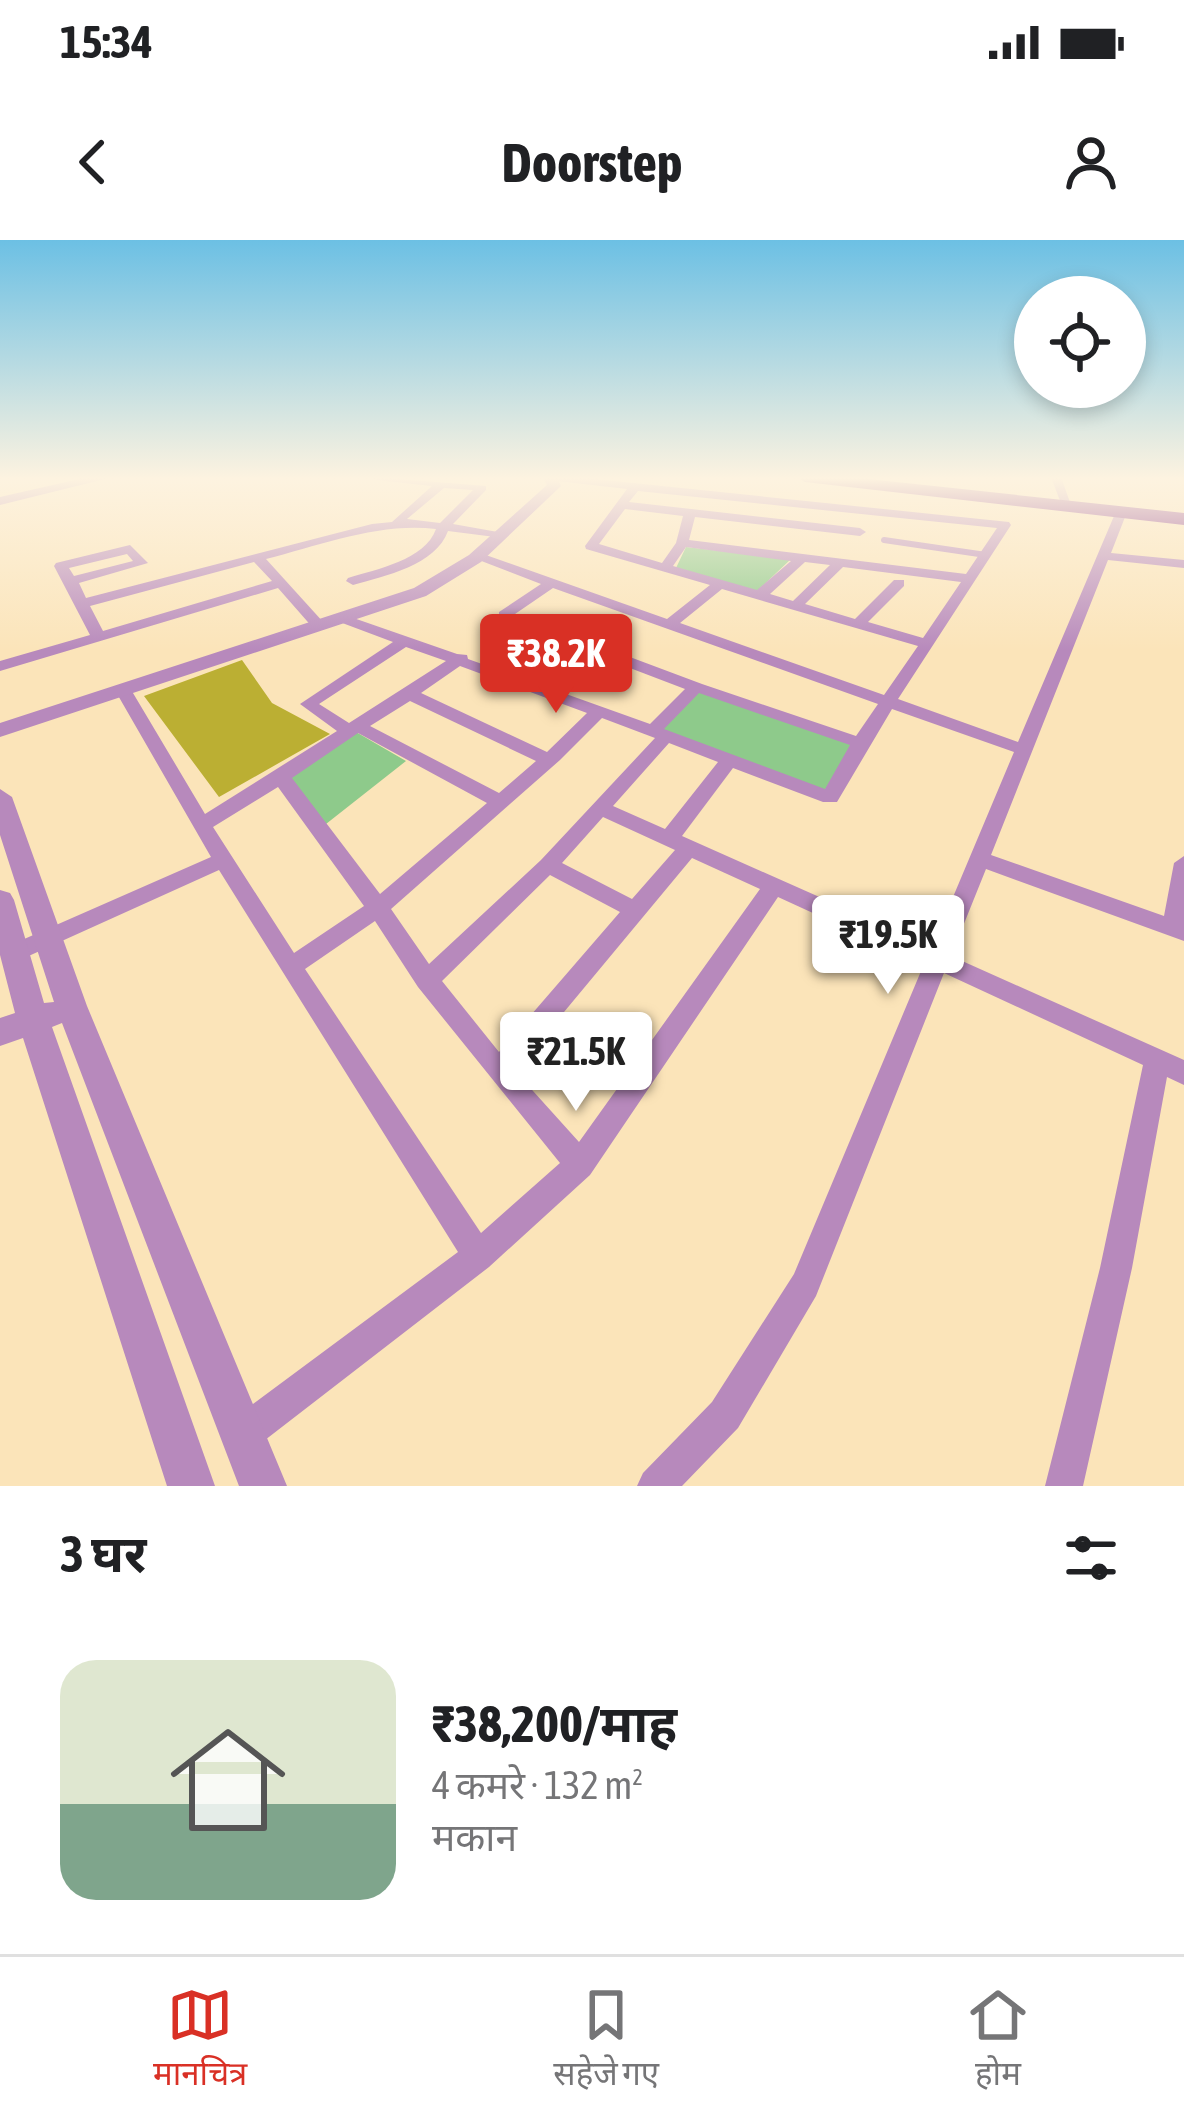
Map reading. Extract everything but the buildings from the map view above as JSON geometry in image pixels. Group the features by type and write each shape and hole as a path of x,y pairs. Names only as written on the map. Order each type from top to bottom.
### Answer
{"street":[{"path":"82,604 340,535"},
{"path":"353,581 422,554 437,544 440,535"},
{"path":"0,730 420,592 453,577 502,535"},
{"path":"599,535 591,546 927,644"},
{"path":"665,568 684,535"},
{"path":"342,618 461,658 830,798 886,701 998,535"},
{"path":"656,1486 725,1415 805,1285 1112,535"},
{"path":"682,543 970,579"},
{"path":"71,581 141,563 130,549 61,566 99,637"},
{"path":"257,556 320,626"},
{"path":"1104,556 1184,564"},
{"path":"478,557 1022,749"},
{"path":"759,596 802,558"},
{"path":"795,606 840,563"},
{"path":"552,583 504,615 860,743"},
{"path":"0,666 281,584"},
{"path":"669,625 720,584"},
{"path":"858,624 898,584"},
{"path":"406,640 308,704 501,802"},
{"path":"202,825 461,658"},
{"path":"428,980 548,865 696,687"},
{"path":"124,692 291,968 478,1256"},
{"path":"410,694 549,760"},
{"path":"291,968 378,908 599,711"},
{"path":"500,1071 635,910 730,760"},
{"path":"281,777 428,980 580,1165"},
{"path":"0,797 31,946 32,1007 191,1486"},
{"path":"600,808 1170,1066 1064,1486"},
{"path":"977,858 1179,929 1184,863"},
{"path":"31,946 224,860"},
{"path":"548,865 635,910"},
{"path":"243,1434 478,1256 580,1165 774,886"},
{"path":"0,900 31,946"},
{"path":"32,1007 243,1434 262,1486"}],"lane":[{"path":"884,540 986,554"}],"green space":[{"path":"686,547 791,559 755,593 676,568"},
{"path":"700,691 853,744 822,795 655,729"},
{"path":"356,732 406,761 326,824 289,779"}]}
